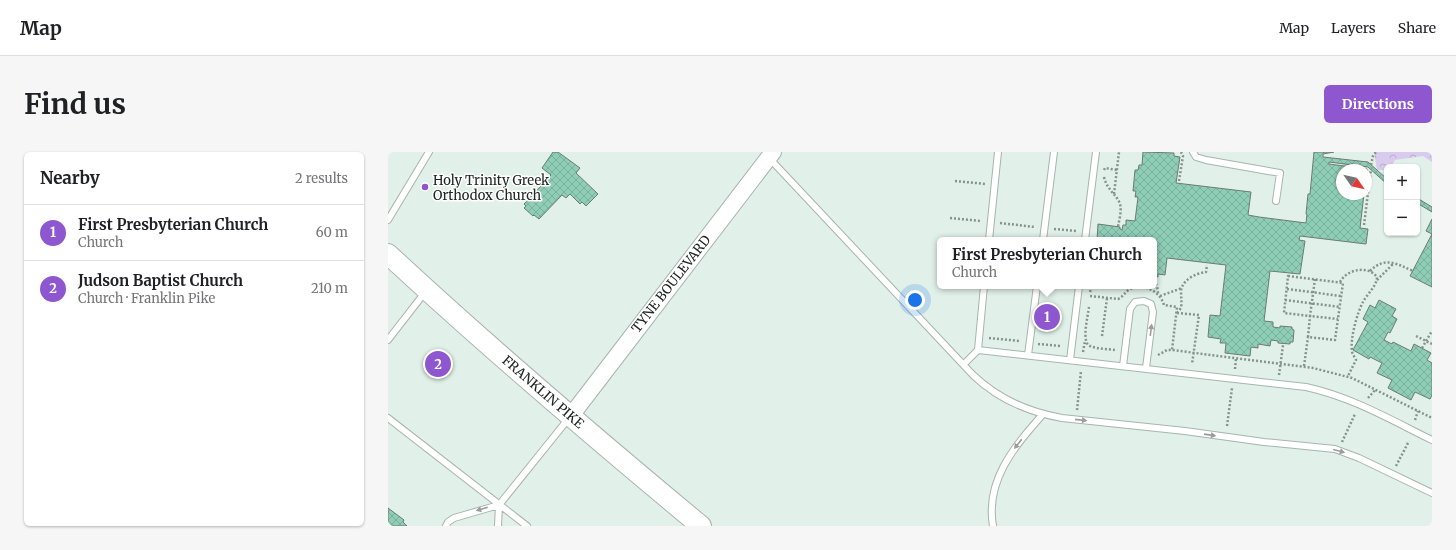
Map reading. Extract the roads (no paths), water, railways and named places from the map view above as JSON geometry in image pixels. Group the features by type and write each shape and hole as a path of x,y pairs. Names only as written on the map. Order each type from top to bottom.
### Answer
{"main road":[{"name":"FRANKLIN PIKE","path":"388,254 570,417 701,526"}],"street":[{"name":"TYNE BOULEVARD","path":"570,417 771,155"}],"lane":[{"path":"388,220 429,152"},
{"path":"989,237 998,152"},
{"path":"1043,237 1054,152"},
{"path":"1085,237 1096,152"},
{"path":"1193,152 1196,157 1206,160 1280,173 1276,201"},
{"path":"771,155 982,384 999,396 1025,409 1043,414 1339,450 1432,493"},
{"path":"964,364 978,350 984,289"},
{"path":"1028,355 1037,289"},
{"path":"1070,360 1079,289"},
{"path":"388,340 427,290"},
{"path":"1123,366 1130,309 1135,302 1144,300 1151,304 1153,312 1146,368"},
{"path":"978,350 1146,368 1306,387 1327,391 1362,405 1432,440"},
{"path":"993,526 991,517 993,493 1000,471 1016,445 1043,414"},
{"path":"446,526 448,522 454,518 499,505 570,417"},
{"path":"388,418 527,526"},
{"path":"498,526 499,505"}],"place":[{"name":"Holy Trinity Greek Orthodox Church","path":"425,187"},
{"name":"First Presbyterian Church","path":"1047,317"},
{"name":"Judson Baptist Church","path":"438,364"}]}
